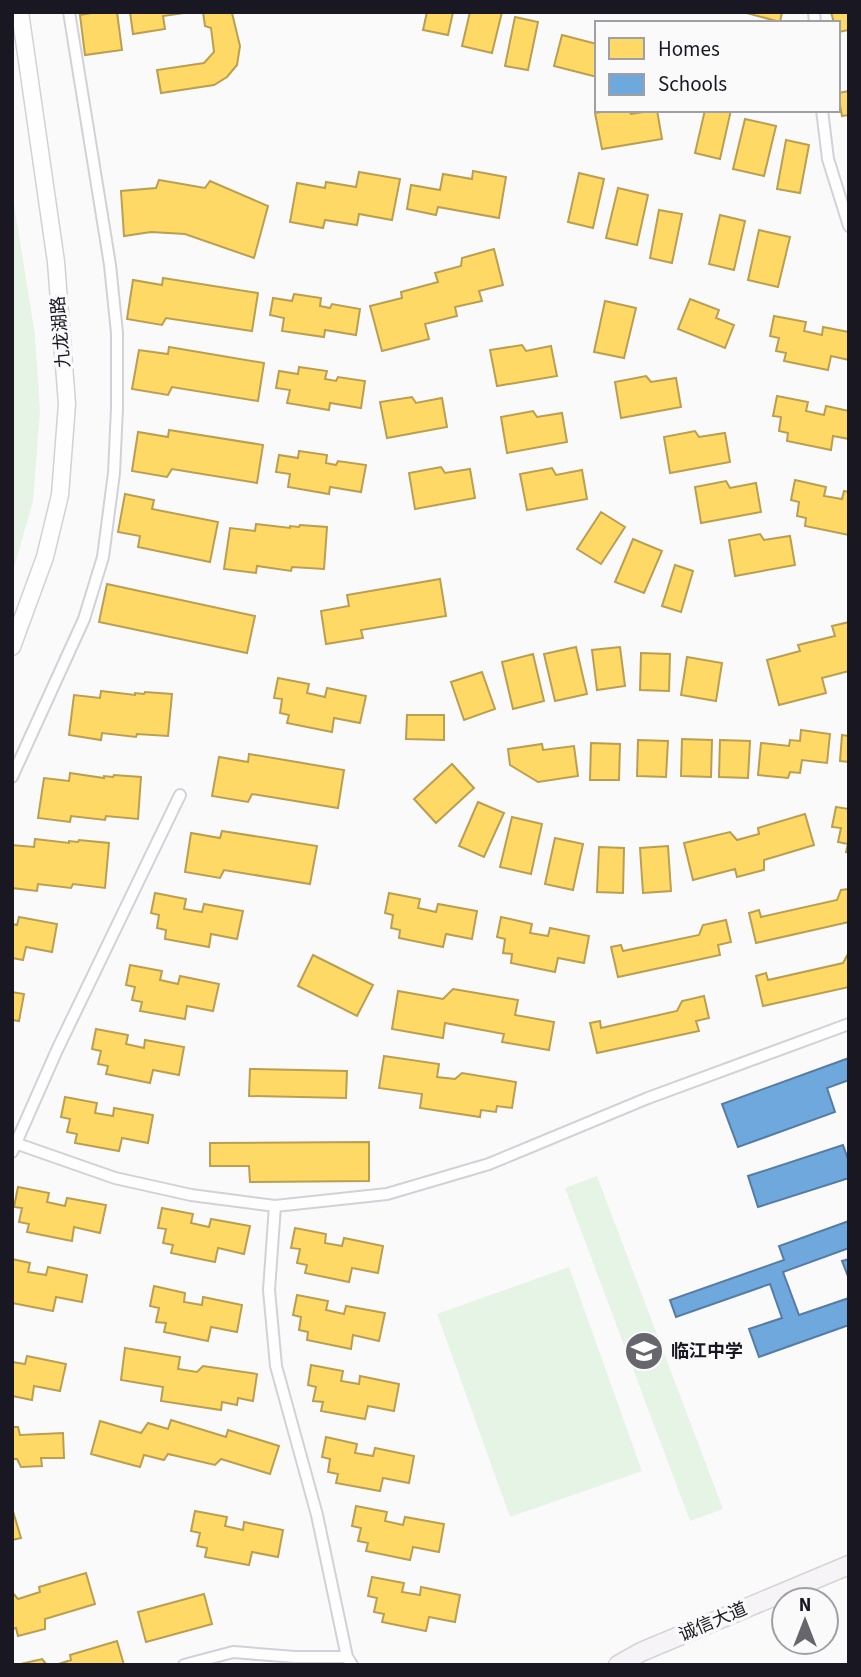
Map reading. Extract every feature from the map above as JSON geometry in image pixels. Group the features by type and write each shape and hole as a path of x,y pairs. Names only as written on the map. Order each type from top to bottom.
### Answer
{"main road":[{"name":"诚信大道","path":"618,1665 641,1652 849,1565"}],"street":[{"name":"九龙湖路","path":"12,647 45,557 60,495 67,404 56,262 20,12"},
{"path":"12,777 84,618 103,557 114,472 117,333 110,265 69,12"},
{"path":"822,112 828,159 849,226"},
{"path":"180,795 57,1050 14,1146 115,1178 191,1195 275,1206 387,1194 489,1164 648,1098 849,1024"},
{"path":"184,1665 233,1652 350,1661 317,1515 276,1366 269,1290 275,1206"}],"green space":[{"path":"12,191 35,335 40,411 33,501 12,575"},
{"path":"597,1176 723,1509 690,1521 565,1188"},
{"path":"569,1267 642,1471 510,1517 437,1314"}],"building: Homes":[{"path":"117,12 122,50 85,55 80,15"},
{"path":"130,12 191,12 163,16 165,29 133,34"},
{"path":"203,12 232,13 240,46 237,65 227,77 214,85 161,93 157,70 204,63 214,52 211,28 205,26"},
{"path":"427,12 453,12 448,35 423,30"},
{"path":"470,12 502,12 492,53 462,46"},
{"path":"743,12 782,12 780,21"},
{"path":"831,12 849,12 849,30 840,32 840,21 833,21"},
{"path":"515,17 538,22 528,70 505,66"},
{"path":"562,35 595,43 595,76 554,66"},
{"path":"849,91 849,115 842,116 840,93"},
{"path":"657,112 662,139 602,149 595,113"},
{"path":"705,112 731,112 720,159 695,153"},
{"path":"745,119 776,126 764,176 733,169"},
{"path":"786,140 809,145 800,193 777,189"},
{"path":"473,171 506,177 499,218 438,207 436,215 407,209 411,185 440,190 443,174 472,179"},
{"path":"359,172 400,179 392,220 359,214 357,225 325,220 323,228 290,222 297,183 325,188 326,182 356,187"},
{"path":"579,173 604,179 593,228 568,222"},
{"path":"159,180 205,188 210,181 268,206 254,258 185,234 151,232 124,236 121,191 156,188"},
{"path":"618,188 648,195 637,245 606,238"},
{"path":"659,210 682,214 672,263 650,258"},
{"path":"720,215 745,221 734,270 709,264"},
{"path":"759,230 790,237 778,287 748,280"},
{"path":"494,249 503,285 479,291 482,301 455,307 457,316 425,324 429,339 382,351 370,306 402,298 401,292 438,282 435,273 461,266 462,258"},
{"path":"163,278 258,293 252,331 166,318 162,325 127,319 133,280 162,285"},
{"path":"294,294 321,298 320,306 330,308 332,304 360,309 356,335 325,330 324,337 282,331 284,318 270,315 273,298 292,301"},
{"path":"690,299 719,310 716,318 734,325 725,348 678,329"},
{"path":"605,301 636,308 624,358 594,352"},
{"path":"774,316 806,322 804,331 822,335 823,327 849,332 849,360 831,356 828,370 784,361 786,353 776,351 779,338 770,336"},
{"path":"522,345 526,351 551,346 557,376 497,386 490,350"},
{"path":"169,347 264,363 258,401 172,387 168,395 132,389 139,350 168,354"},
{"path":"299,367 327,371 325,379 336,381 338,377 365,381 361,408 330,403 329,410 287,403 290,390 276,388 279,371 298,374"},
{"path":"646,376 651,382 676,378 681,407 621,418 615,382"},
{"path":"777,396 808,402 806,411 824,415 826,406 849,411 849,439 833,436 831,450 787,441 788,433 779,431 781,417 773,416"},
{"path":"412,397 416,403 442,398 447,427 387,438 380,402"},
{"path":"533,411 537,417 562,413 567,442 507,453 501,417"},
{"path":"169,430 263,445 257,483 172,469 167,477 132,471 138,432 168,437"},
{"path":"695,431 699,437 725,433 730,462 670,473 664,437"},
{"path":"299,451 327,455 326,463 336,465 338,461 366,465 361,492 330,487 329,494 288,487 290,474 276,472 279,455 298,458"},
{"path":"441,467 445,473 470,469 475,498 415,509 409,473"},
{"path":"552,468 556,475 582,470 587,499 527,510 520,474"},
{"path":"795,480 826,487 824,496 842,499 844,491 849,492 849,535 805,526 806,518 797,516 799,502 791,500"},
{"path":"726,481 730,488 756,483 761,512 701,523 695,487"},
{"path":"125,494 154,500 152,509 218,522 210,562 138,547 140,536 118,532"},
{"path":"601,512 625,527 601,564 577,549"},
{"path":"256,524 290,528 300,525 327,527 324,569 292,567 291,571 257,566 256,573 224,569 230,528 255,531"},
{"path":"760,534 764,540 790,536 795,565 735,576 729,540"},
{"path":"633,539 662,551 644,593 615,582"},
{"path":"675,565 693,571 681,612 662,606"},
{"path":"440,579 446,616 361,630 363,638 326,644 321,611 349,606 347,595"},
{"path":"107,584 255,616 247,653 99,622"},
{"path":"849,622 849,671 822,678 826,693 779,705 767,660 800,651 798,645 835,636 832,626"},
{"path":"576,647 587,694 555,701 544,654"},
{"path":"620,647 625,686 597,690 592,650"},
{"path":"641,653 670,654 669,691 640,690"},
{"path":"533,654 544,701 513,709 502,662"},
{"path":"687,657 722,663 716,701 681,695"},
{"path":"482,672 495,709 464,720 451,682"},
{"path":"278,678 309,684 307,693 325,697 327,688 366,696 360,723 334,718 332,732 287,723 289,715 280,713 282,699 274,698"},
{"path":"101,691 135,695 145,692 172,694 168,736 137,734 136,737 102,733 101,740 69,735 74,695 100,698"},
{"path":"407,715 444,715 444,740 406,739"},
{"path":"801,730 830,734 827,763 802,760 800,773 790,772 788,778 758,775 761,743 789,746 790,740 800,741"},
{"path":"842,735 849,736 849,762 840,761"},
{"path":"682,739 712,740 711,777 681,776"},
{"path":"638,740 668,741 666,777 637,776"},
{"path":"720,740 750,741 748,778 719,777"},
{"path":"591,743 620,744 619,780 590,780"},
{"path":"542,744 543,750 574,746 578,776 538,782 510,765 508,749"},
{"path":"249,754 344,770 338,808 252,794 248,802 212,796 219,757 248,762"},
{"path":"452,764 474,788 436,823 414,799"},
{"path":"70,773 104,778 114,775 141,777 138,819 106,816 105,820 71,816 70,822 38,818 44,778 69,781"},
{"path":"478,802 504,813 484,857 459,846"},
{"path":"836,807 849,809 849,853 846,852 848,844 838,842 841,828 832,827"},
{"path":"805,814 814,845 764,860 764,870 737,877 735,869 693,880 684,843 730,832 737,840 759,834 758,828"},
{"path":"512,817 542,824 531,874 500,867"},
{"path":"222,831 317,846 310,884 224,870 220,878 185,872 191,833 220,838"},
{"path":"555,838 583,844 573,890 545,884"},
{"path":"35,839 69,843 79,840 109,843 105,888 38,884 37,891 12,888 12,845 34,847"},
{"path":"668,846 671,891 643,893 640,848"},
{"path":"599,847 624,848 623,893 597,892"},
{"path":"849,889 849,922 756,943 749,913 759,910 761,917 837,900 841,890"},
{"path":"155,893 186,899 184,909 202,912 204,904 243,911 237,939 211,934 209,947 165,939 166,930 157,928 159,915 151,913"},
{"path":"389,893 420,899 418,908 436,912 438,904 477,911 472,939 446,934 443,947 399,938 400,930 391,928 393,915 385,913"},
{"path":"19,917 57,924 52,952 26,947 23,960 12,958 12,924 17,925"},
{"path":"501,917 532,924 530,933 548,936 550,928 589,936 584,963 558,958 555,972 511,963 512,954 503,953 505,939 497,937"},
{"path":"726,920 731,942 718,945 720,955 618,977 611,947 621,945 623,951 699,935 703,925"},
{"path":"848,954 849,987 763,1006 756,976 766,973 768,980 843,963"},
{"path":"313,955 373,985 357,1016 298,986"},
{"path":"130,965 162,971 160,980 178,984 180,976 219,984 213,1011 187,1006 185,1019 140,1011 142,1002 132,1000 135,987 126,985"},
{"path":"453,989 518,1000 515,1015 554,1022 549,1050 502,1042 504,1034 445,1023 443,1038 392,1029 398,991 443,999"},
{"path":"12,992 24,994 19,1021 12,1020"},
{"path":"704,996 709,1018 696,1021 699,1031 597,1053 590,1023 600,1021 601,1028 677,1011 682,1001"},
{"path":"96,1029 128,1035 126,1044 144,1048 145,1040 184,1047 179,1075 153,1070 150,1083 106,1074 108,1066 98,1064 101,1051 92,1049"},
{"path":"384,1056 439,1064 437,1077 455,1079 462,1073 516,1082 512,1108 497,1106 496,1112 481,1110 480,1117 420,1108 422,1094 379,1088"},
{"path":"250,1069 347,1071 346,1098 249,1096"},
{"path":"65,1097 97,1103 95,1113 113,1116 114,1108 153,1115 148,1143 122,1138 119,1151 75,1143 77,1134 67,1132 70,1119 61,1117"},
{"path":"369,1142 369,1181 250,1182 249,1166 210,1166 210,1143"},
{"path":"18,1187 49,1193 47,1202 65,1206 67,1198 106,1205 100,1233 74,1227 72,1241 27,1232 29,1224 19,1222 22,1208 14,1207"},
{"path":"162,1208 193,1214 191,1223 209,1227 211,1219 250,1226 244,1254 218,1248 215,1262 171,1253 173,1245 163,1243 166,1229 158,1228"},
{"path":"295,1228 326,1234 325,1243 342,1246 344,1238 383,1246 378,1273 352,1268 349,1282 305,1273 307,1265 297,1263 300,1249 291,1248"},
{"path":"12,1259 30,1263 28,1272 46,1275 48,1267 87,1275 82,1302 56,1297 53,1311 12,1303"},
{"path":"154,1286 185,1293 184,1302 202,1305 203,1297 242,1305 237,1332 211,1327 208,1341 164,1332 166,1323 156,1322 159,1308 150,1306"},
{"path":"297,1295 328,1301 326,1310 344,1314 346,1306 385,1313 379,1341 353,1335 351,1349 307,1340 308,1332 299,1330 301,1317 293,1315"},
{"path":"125,1348 180,1357 178,1369 197,1372 203,1366 257,1374 253,1401 238,1398 237,1405 222,1402 221,1410 161,1401 163,1387 121,1380"},
{"path":"27,1356 66,1364 60,1391 34,1386 32,1400 12,1396 12,1362 25,1364"},
{"path":"311,1365 343,1371 341,1381 359,1384 360,1376 399,1384 394,1411 368,1406 365,1419 321,1411 323,1402 313,1401 316,1387 308,1385"},
{"path":"171,1420 226,1437 228,1430 279,1446 270,1474 221,1459 215,1465 168,1454 164,1460 144,1455 140,1467 91,1454 100,1421 141,1433 148,1423 168,1429"},
{"path":"12,1427 18,1427 20,1435 63,1433 64,1458 41,1458 42,1466 21,1467 17,1459 12,1459"},
{"path":"326,1437 357,1444 355,1453 373,1456 375,1448 414,1456 409,1483 383,1478 380,1491 336,1483 338,1474 328,1472 330,1459 322,1457"},
{"path":"356,1506 387,1512 385,1521 403,1525 405,1517 444,1524 439,1552 413,1547 410,1560 366,1551 368,1543 358,1541 361,1528 352,1526"},
{"path":"12,1508 21,1538 12,1540"},
{"path":"195,1511 227,1517 225,1526 243,1530 244,1522 283,1530 278,1557 252,1552 249,1565 205,1557 207,1548 197,1546 200,1533 191,1531"},
{"path":"86,1573 95,1604 45,1619 45,1629 18,1636 16,1628 12,1629 12,1592 18,1599 40,1592 39,1587"},
{"path":"372,1577 404,1583 402,1592 420,1595 421,1587 460,1595 455,1622 429,1617 426,1631 382,1622 384,1614 374,1612 377,1598 368,1596"},
{"path":"204,1594 212,1624 146,1642 138,1612"},
{"path":"117,1641 124,1665 55,1665 71,1660 70,1655"},
{"path":"42,1659 47,1665 16,1665"}],"building: Schools":[{"path":"849,1058 849,1080 827,1088 835,1112 738,1147 722,1104"},
{"path":"843,1145 849,1162 849,1178 758,1207 748,1176"},
{"path":"849,1221 849,1248 783,1272 799,1315 849,1298 849,1325 759,1357 749,1329 782,1318 770,1284 676,1317 670,1300 784,1260 779,1246"},
{"path":"849,1259 849,1279 842,1261"}],"place":[{"name":"临江中学","path":"644,1351"}]}
